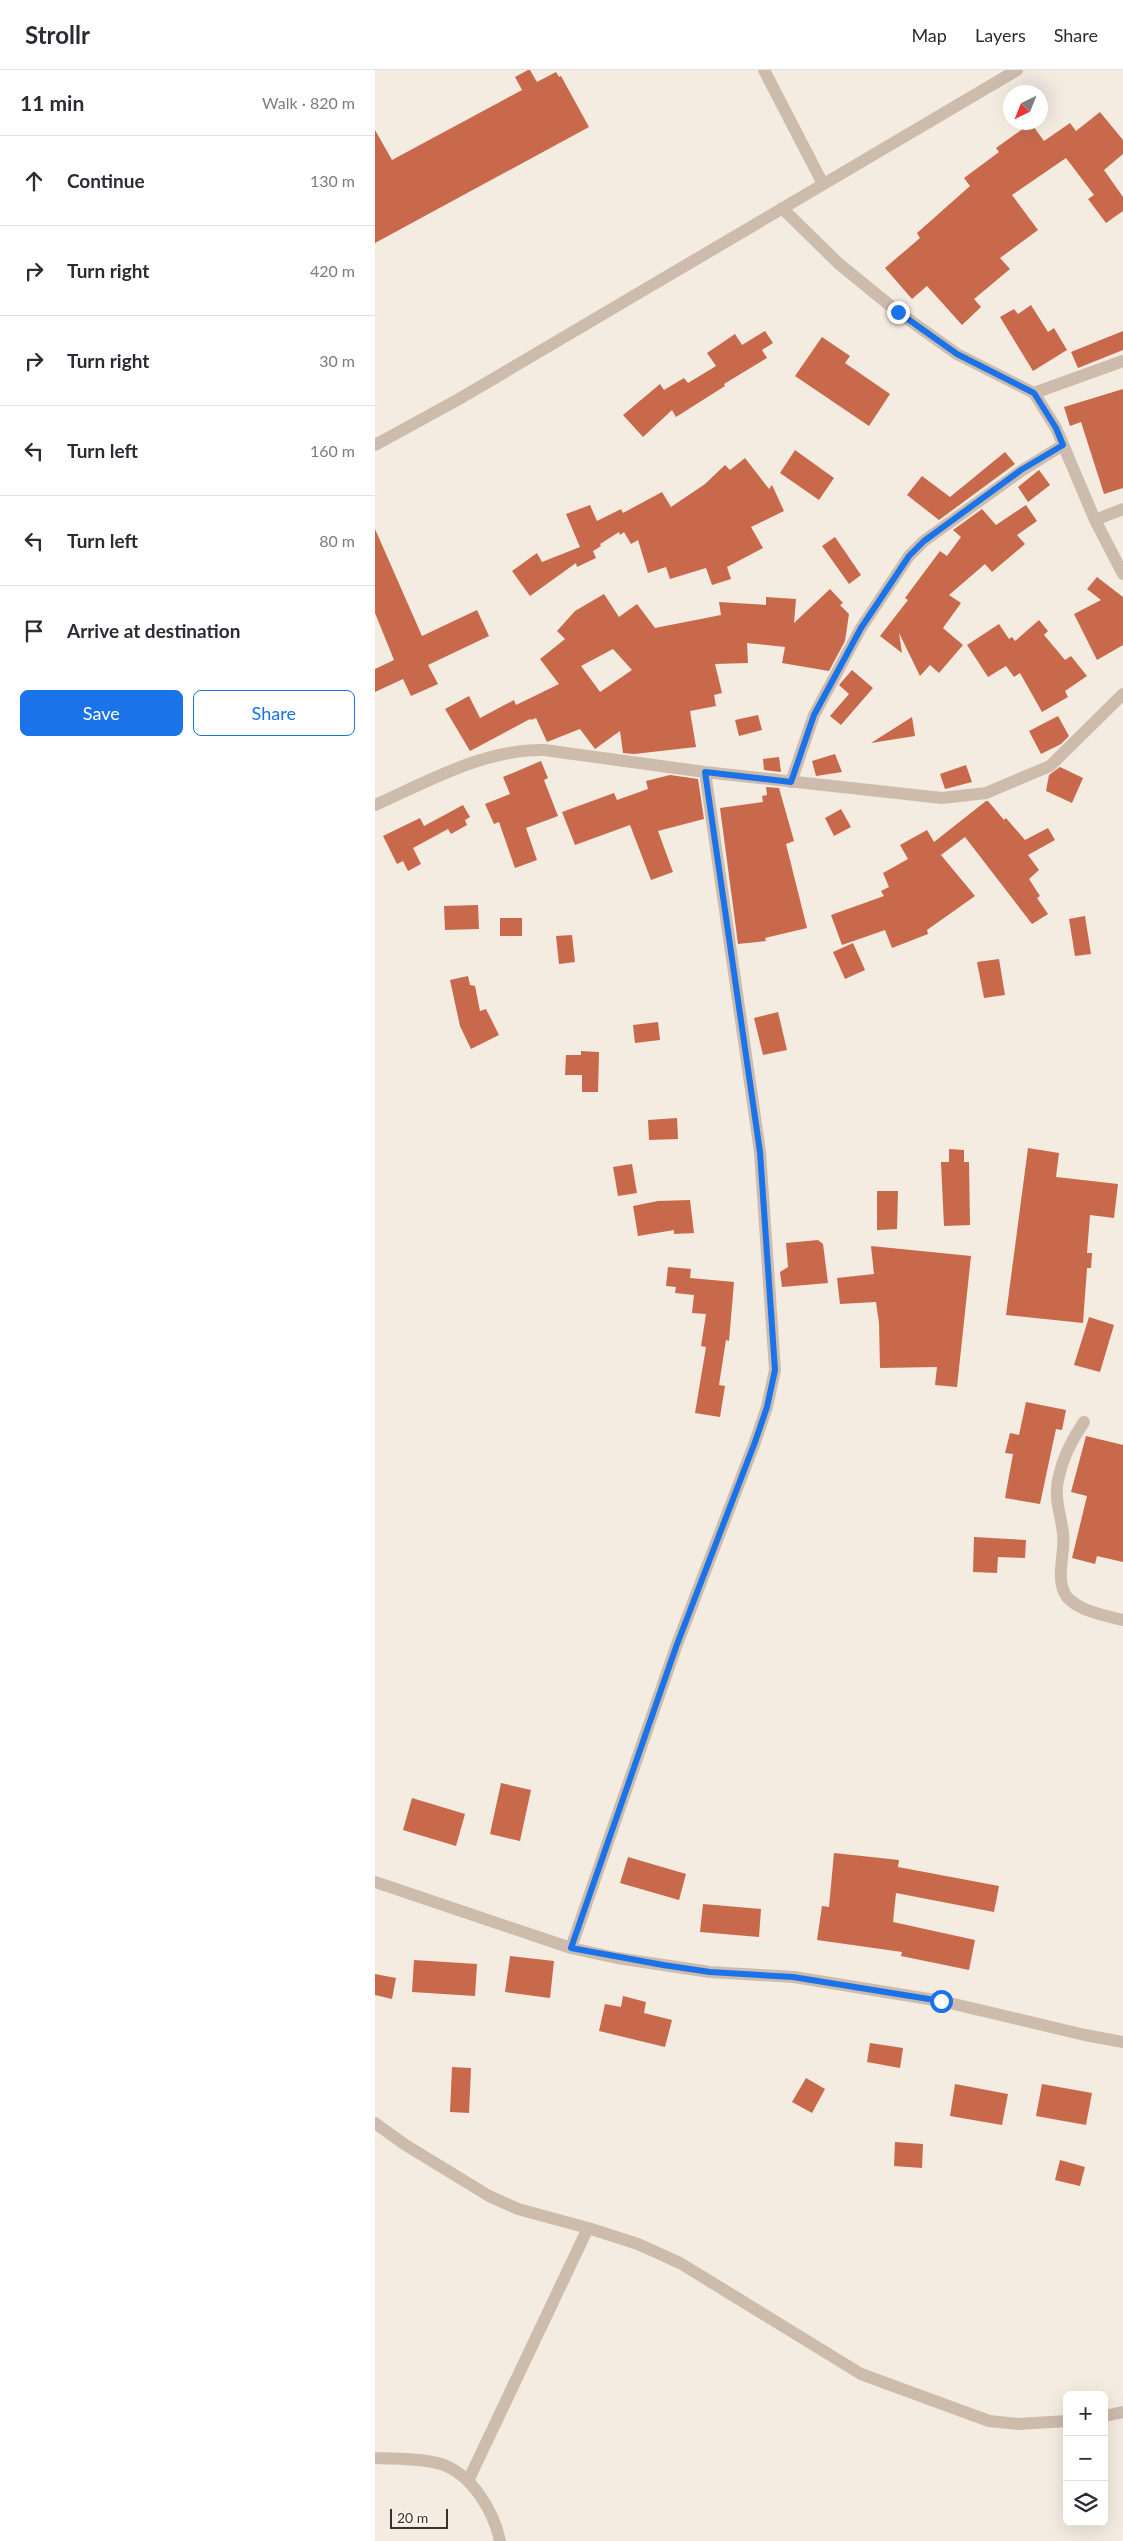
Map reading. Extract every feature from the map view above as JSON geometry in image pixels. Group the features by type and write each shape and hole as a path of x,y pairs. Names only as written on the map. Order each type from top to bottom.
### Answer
{"street":[{"path":"764,70 823,184"},
{"path":"375,445 459,399 1017,70"},
{"path":"782,208 838,263 898,312 957,354 1034,393 1056,428 1095,520 1123,574"},
{"path":"1034,393 1123,360"},
{"path":"791,782 814,715 861,628 909,556 924,541 946,524 1021,470 1063,445"},
{"path":"1095,520 1123,510"},
{"path":"375,805 469,764 503,753 526,750 544,750 705,772 943,798 986,793 1050,766 1123,694"},
{"path":"571,1948 676,1647 755,1442 767,1407 775,1370 760,1152 705,772"},
{"path":"1084,1422 1073,1438 1058,1481 1057,1511 1063,1534 1063,1585 1067,1597 1081,1606 1123,1620"},
{"path":"375,1882 571,1948 672,1967 710,1972 793,1977 941,2001 1085,2035 1123,2042"},
{"path":"375,2123 404,2144 489,2196 518,2209 638,2244 680,2263 861,2374 989,2421 1018,2424 1063,2421"},
{"path":"468,2482 588,2228"},
{"path":"1108,2415 1123,2412"},
{"path":"375,2458 442,2464 468,2482 484,2500 497,2526 500,2541"}],"building":[{"path":"530,70 537,82 556,72 559,77 561,76 589,127 375,243 375,130 392,160 522,90 515,77"},
{"path":"1100,112 1123,140 1123,154 1104,170 1123,197 1123,211 1106,223 1088,199 1094,195 1066,158 1012,195 1038,230 1000,258 1010,269 974,299 981,307 962,325 927,286 912,299 885,268 920,238 917,233 970,186 964,178 999,152 996,148 1021,130 1036,130 1044,141 1070,123 1076,131"},
{"path":"1031,305 1048,332 1054,328 1067,350 1033,371 1000,317 1014,309 1018,314"},
{"path":"765,331 773,343 762,350 767,358 724,384 725,386 676,417 672,410 643,437 623,415 660,384 664,390 684,378 688,383 716,366 707,353 735,334 742,345"},
{"path":"1123,331 1123,350 1078,368 1071,352"},
{"path":"822,337 850,356 845,363 890,394 869,426 795,376"},
{"path":"1123,389 1123,488 1104,494 1081,422 1070,426 1064,407"},
{"path":"795,450 834,478 819,500 780,473"},
{"path":"1005,452 1015,464 939,520 907,495 922,476 950,497"},
{"path":"745,458 769,489 772,485 784,511 751,527 763,548 727,567 731,579 712,585 706,568 670,579 666,567 648,573 638,540 631,544 624,532 620,535 619,532 600,544 601,546 593,551 596,558 577,567 576,563 530,596 512,571 537,553 542,562 580,547 566,514 590,505 597,521 621,509 623,513 662,492 671,507 705,484 725,465 730,470"},
{"path":"1039,470 1050,485 1028,502 1018,487"},
{"path":"1026,505 1037,521 1017,535 1025,544 992,572 985,564 949,595 961,603 943,628 963,645 939,673 930,665 920,676 899,633 902,653 880,636 908,600 905,598 940,551 947,556 961,537 953,530 982,509 996,525"},
{"path":"375,529 422,636 477,610 489,636 428,665 438,684 411,696 403,679 375,692 375,669 394,660 375,613"},
{"path":"835,537 861,575 849,584 822,546"},
{"path":"1097,577 1123,597 1123,645 1097,660 1074,614 1101,600 1087,589"},
{"path":"830,589 843,603 840,605 849,614 845,641 829,671 782,663 785,647 747,643 748,663 715,664 722,693 714,695 716,706 690,711 696,747 634,754 623,753 620,731 595,749 580,729 547,742 536,718 530,719 470,751 445,709 469,696 480,718 514,700 516,705 559,684 540,659 565,639 557,631 575,611 604,594 619,617 637,604 655,628 721,615 719,602 766,605 766,597 796,599 794,623","holes":["613,649 632,670 600,692 581,666"]},
{"path":"1039,620 1048,631 1044,635 1065,660 1071,656 1087,676 1065,691 1068,697 1042,712 1020,673 1014,677 1006,666 988,677 967,645 999,624 1009,639 1012,637 1015,641"},
{"path":"852,670 873,688 841,725 830,716 849,694 839,685"},
{"path":"758,715 762,730 739,736 735,720"},
{"path":"1058,716 1069,736 1061,744 1041,754 1029,731"},
{"path":"912,717 915,736 871,743"},
{"path":"835,754 842,772 816,776 812,761"},
{"path":"779,757 781,772 764,770 763,759"},
{"path":"541,761 548,778 544,780 558,816 526,828 537,860 515,868 499,822 494,824 485,804 510,794 503,777"},
{"path":"966,765 972,782 945,789 940,774"},
{"path":"1060,767 1083,778 1072,803 1046,791 1049,775"},
{"path":"670,775 698,779 704,819 658,831 673,872 651,880 630,825 575,845 562,812 614,793 617,800 648,789 646,781"},
{"path":"766,787 779,788 794,841 786,844 807,928 765,938 766,941 738,944 720,808 763,802 762,796 767,795"},
{"path":"986,801 1004,820 1006,818 1025,840 1048,828 1055,840 1028,855 1039,870 1029,879 1040,896 1037,898 1048,914 1032,924 965,837 941,855 975,896 927,930 928,934 892,948 885,930 842,945 831,915 884,896 881,891 889,887 883,873 908,859 900,845 927,830 934,842"},
{"path":"463,805 470,817 465,820 467,825 451,834 448,829 413,848 421,864 408,871 403,861 397,864 383,836 420,818 424,826"},
{"path":"841,809 851,827 834,836 825,818"},
{"path":"478,905 479,929 445,930 444,906"},
{"path":"1085,916 1091,954 1075,956 1069,919"},
{"path":"500,918 522,918 522,936 500,936"},
{"path":"572,935 575,962 559,964 556,936"},
{"path":"853,943 865,970 845,979 833,952"},
{"path":"999,959 1005,995 984,998 977,962"},
{"path":"468,976 470,985 475,986 480,1011 486,1009 499,1035 471,1049 460,1026 450,980"},
{"path":"778,1012 787,1050 763,1055 754,1018"},
{"path":"658,1022 660,1040 635,1043 633,1025"},
{"path":"581,1051 599,1052 598,1092 582,1092 582,1075 565,1075 566,1055 581,1055"},
{"path":"677,1118 678,1139 649,1140 648,1120"},
{"path":"1028,1148 1059,1153 1056,1177 1118,1184 1114,1218 1090,1215 1087,1253 1092,1253 1091,1268 1087,1268 1083,1323 1006,1315"},
{"path":"949,1149 964,1150 964,1162 969,1162 970,1225 944,1226 941,1162 949,1162"},
{"path":"632,1164 637,1193 618,1196 613,1167"},
{"path":"877,1191 898,1191 897,1229 877,1230"},
{"path":"690,1200 694,1233 674,1234 674,1230 638,1236 633,1206 658,1201"},
{"path":"818,1240 823,1244 828,1283 782,1287 780,1272 788,1267 786,1243"},
{"path":"871,1246 971,1256 957,1387 935,1385 937,1367 880,1368 879,1323 876,1302 840,1304 837,1278 874,1274"},
{"path":"668,1267 691,1269 690,1278 734,1282 729,1341 726,1340 719,1385 725,1386 720,1417 695,1413 706,1347 701,1346 706,1314 692,1313 694,1295 675,1293 676,1287 666,1286"},
{"path":"1089,1317 1114,1325 1100,1372 1074,1365"},
{"path":"1026,1402 1066,1410 1062,1430 1056,1429 1040,1504 1005,1498 1013,1454 1005,1453 1010,1433 1019,1435"},
{"path":"1086,1436 1123,1445 1123,1562 1097,1556 1095,1564 1072,1558 1087,1496 1071,1492"},
{"path":"974,1537 1026,1540 1025,1558 998,1557 997,1573 973,1572"},
{"path":"501,1783 531,1790 520,1841 490,1834"},
{"path":"412,1798 465,1814 456,1846 403,1830"},
{"path":"834,1853 899,1860 898,1867 999,1886 994,1912 896,1893 893,1922 975,1940 969,1970 901,1956 902,1952 817,1940 822,1906 829,1907"},
{"path":"628,1857 686,1874 679,1900 620,1883"},
{"path":"703,1904 761,1909 759,1937 700,1932"},
{"path":"510,1956 554,1961 550,1998 505,1992"},
{"path":"414,1960 477,1964 475,1996 412,1992"},
{"path":"375,1974 396,1978 392,1999 375,1995"},
{"path":"623,1996 646,2002 644,2013 672,2020 665,2047 599,2031 605,2004 621,2007"},
{"path":"870,2043 903,2048 900,2068 867,2062"},
{"path":"452,2067 471,2068 469,2113 450,2112"},
{"path":"806,2078 825,2089 812,2113 792,2102"},
{"path":"955,2084 1008,2094 1002,2125 950,2116"},
{"path":"1042,2084 1092,2093 1086,2125 1036,2116"},
{"path":"895,2142 923,2144 922,2168 894,2166"},
{"path":"1060,2160 1085,2167 1080,2186 1055,2180"}],"route":[{"path":"898,312 957,354 1034,393 1056,428 1063,445 1021,470 924,541 909,556 861,628 814,715 791,782 705,772 760,1152 775,1370 767,1407 755,1442 676,1647 571,1948 617,1958 710,1972 793,1977 941,2001"}]}
